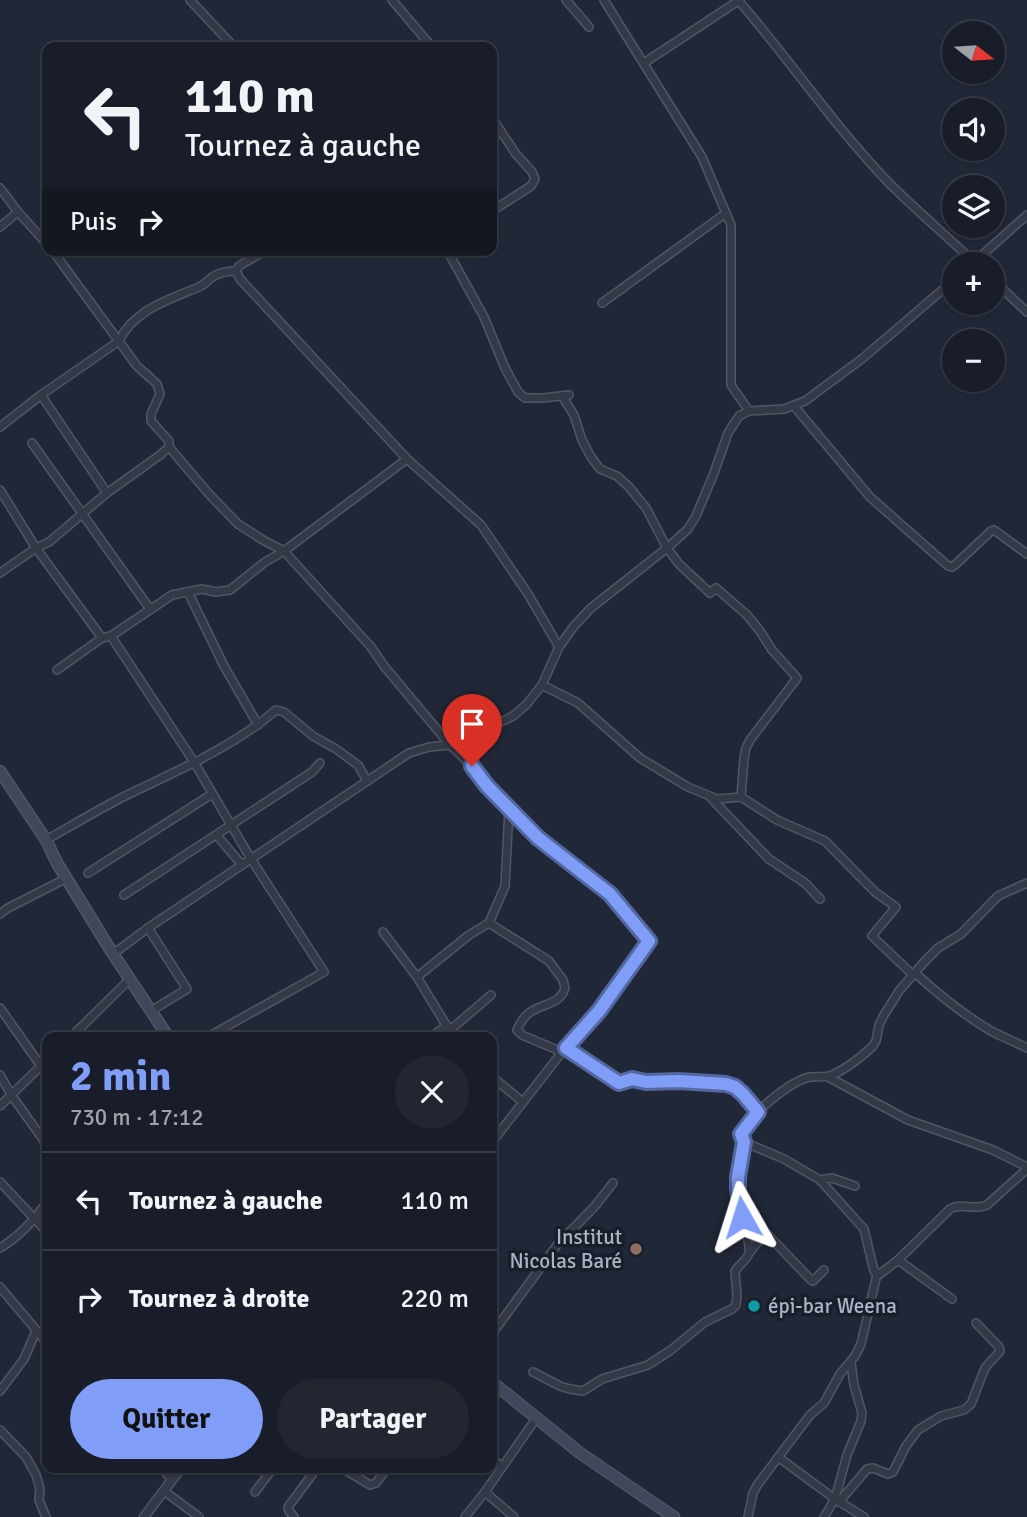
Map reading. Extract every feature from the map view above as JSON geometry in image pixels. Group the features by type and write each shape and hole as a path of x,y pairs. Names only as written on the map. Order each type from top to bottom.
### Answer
{"main road":[{"path":"0,771 46,840 113,954 165,1032"},
{"path":"497,1386 580,1452 674,1517"}],"street":[{"path":"190,0 229,42"},
{"path":"392,0 428,42"},
{"path":"566,0 589,27"},
{"path":"604,0 702,157 731,225 731,385 749,411"},
{"path":"644,63 738,0 835,122 890,183 962,252"},
{"path":"497,126 535,179 531,186 497,208"},
{"path":"0,188 42,238"},
{"path":"0,227 18,212"},
{"path":"602,303 726,213"},
{"path":"987,252 1027,215"},
{"path":"56,256 137,366 157,384 160,394 151,414 151,421 209,494 238,524 284,551 371,647 384,666 487,786 546,845 610,894 649,941 599,1011 564,1050 497,1136"},
{"path":"236,271 239,266 256,256"},
{"path":"450,256 484,317 518,392 525,398 566,395 591,457 600,468 617,476 629,487 646,508 667,548 679,564 710,593 716,588 747,615 772,650 797,678 746,748 741,797"},
{"path":"0,427 119,341 122,333 147,310 199,286 214,276 226,271 236,271"},
{"path":"236,271 240,279 407,459 481,525 528,594 559,647"},
{"path":"113,954 409,753 450,745 513,716 542,685 559,647 574,626 591,608 667,548 692,523 728,433 739,416 749,411 784,409 817,393 863,358 942,290"},
{"path":"1005,291 1027,312"},
{"path":"41,395 107,493"},
{"path":"794,406 870,497 947,565 952,567 956,564 991,530 1006,537 1027,554"},
{"path":"32,443 150,609"},
{"path":"0,573 49,542 107,493 169,447"},
{"path":"57,670 102,638 111,636 172,595 202,589 216,592 230,590 407,459"},
{"path":"0,490 36,548 102,638"},
{"path":"188,592 224,666 258,725"},
{"path":"111,636 194,762 251,859 324,972 217,1032"},
{"path":"542,685 578,703 648,764 688,787 711,797 741,797 777,820 825,841 875,892 896,907 872,936 914,974 957,1007 988,1029 1027,1048"},
{"path":"46,840 194,762 258,725 276,710 284,712 313,736 358,765 367,781"},
{"path":"124,895 312,772 320,763"},
{"path":"88,873 212,794"},
{"path":"711,797 769,859 805,883 820,899"},
{"path":"417,977 469,935 489,923 505,886 509,809"},
{"path":"219,838 242,865"},
{"path":"0,914 67,878"},
{"path":"749,1253 738,1190 744,1142 741,1134 758,1112 780,1092 808,1077 828,1077 838,1073 872,1047 879,1025 899,991 938,948 961,934 998,897 1027,883"},
{"path":"489,923 549,961 563,980 565,988 560,997 531,1011 519,1026 517,1030 522,1035 564,1050 619,1083 632,1079 646,1082 726,1084 735,1087 758,1112"},
{"path":"148,928 187,989 151,1011"},
{"path":"383,932 417,977 450,1031 491,995"},
{"path":"76,1032 130,979"},
{"path":"0,1008 42,1061"},
{"path":"0,1106 42,1068"},
{"path":"0,1075 42,1137"},
{"path":"828,1077 908,1120 993,1150 1027,1168 987,1205 980,1208 955,1206 950,1209 898,1260 884,1272 877,1274"},
{"path":"497,1081 523,1102"},
{"path":"744,1142 785,1159 820,1180 863,1229 877,1274 861,1344 851,1363 840,1374 824,1404 810,1415 753,1493 748,1517"},
{"path":"820,1180 832,1178 855,1186"},
{"path":"0,1182 42,1226"},
{"path":"497,1328 557,1245 613,1184"},
{"path":"0,1248 36,1218 42,1209"},
{"path":"533,1372 560,1386 583,1391 602,1379 648,1365 705,1322 736,1305 736,1271 763,1236 768,1235 813,1281 824,1270"},
{"path":"898,1260 951,1299"},
{"path":"0,1287 42,1338"},
{"path":"824,1517 867,1469 873,1468 888,1474 893,1472 906,1446 918,1430 941,1416 964,1410 971,1404 985,1368 1000,1351 976,1323"},
{"path":"0,1391 24,1359 36,1331"},
{"path":"837,1501 847,1455 862,1413 851,1363"},
{"path":"465,1517 537,1417"},
{"path":"0,1430 26,1457 36,1475 40,1489 39,1500 46,1517"},
{"path":"778,1457 837,1501 864,1517"},
{"path":"497,1462 502,1466"},
{"path":"167,1473 172,1479"},
{"path":"144,1517 177,1473"},
{"path":"255,1492 269,1473"},
{"path":"294,1517 289,1507 313,1473"},
{"path":"350,1473 370,1485 376,1483 383,1473"},
{"path":"164,1491 199,1517"},
{"path":"485,1492 514,1517"}],"place":[{"name":"Institut Nicolas Baré","path":"636,1249"},
{"name":"épi-bar Weena","path":"754,1306"}],"route":[{"path":"472,766 487,786 538,838 610,894 649,941 599,1011 566,1048 619,1083 632,1079 646,1082 726,1084 735,1087 758,1112 741,1134 744,1142 738,1190 742,1217"}]}
